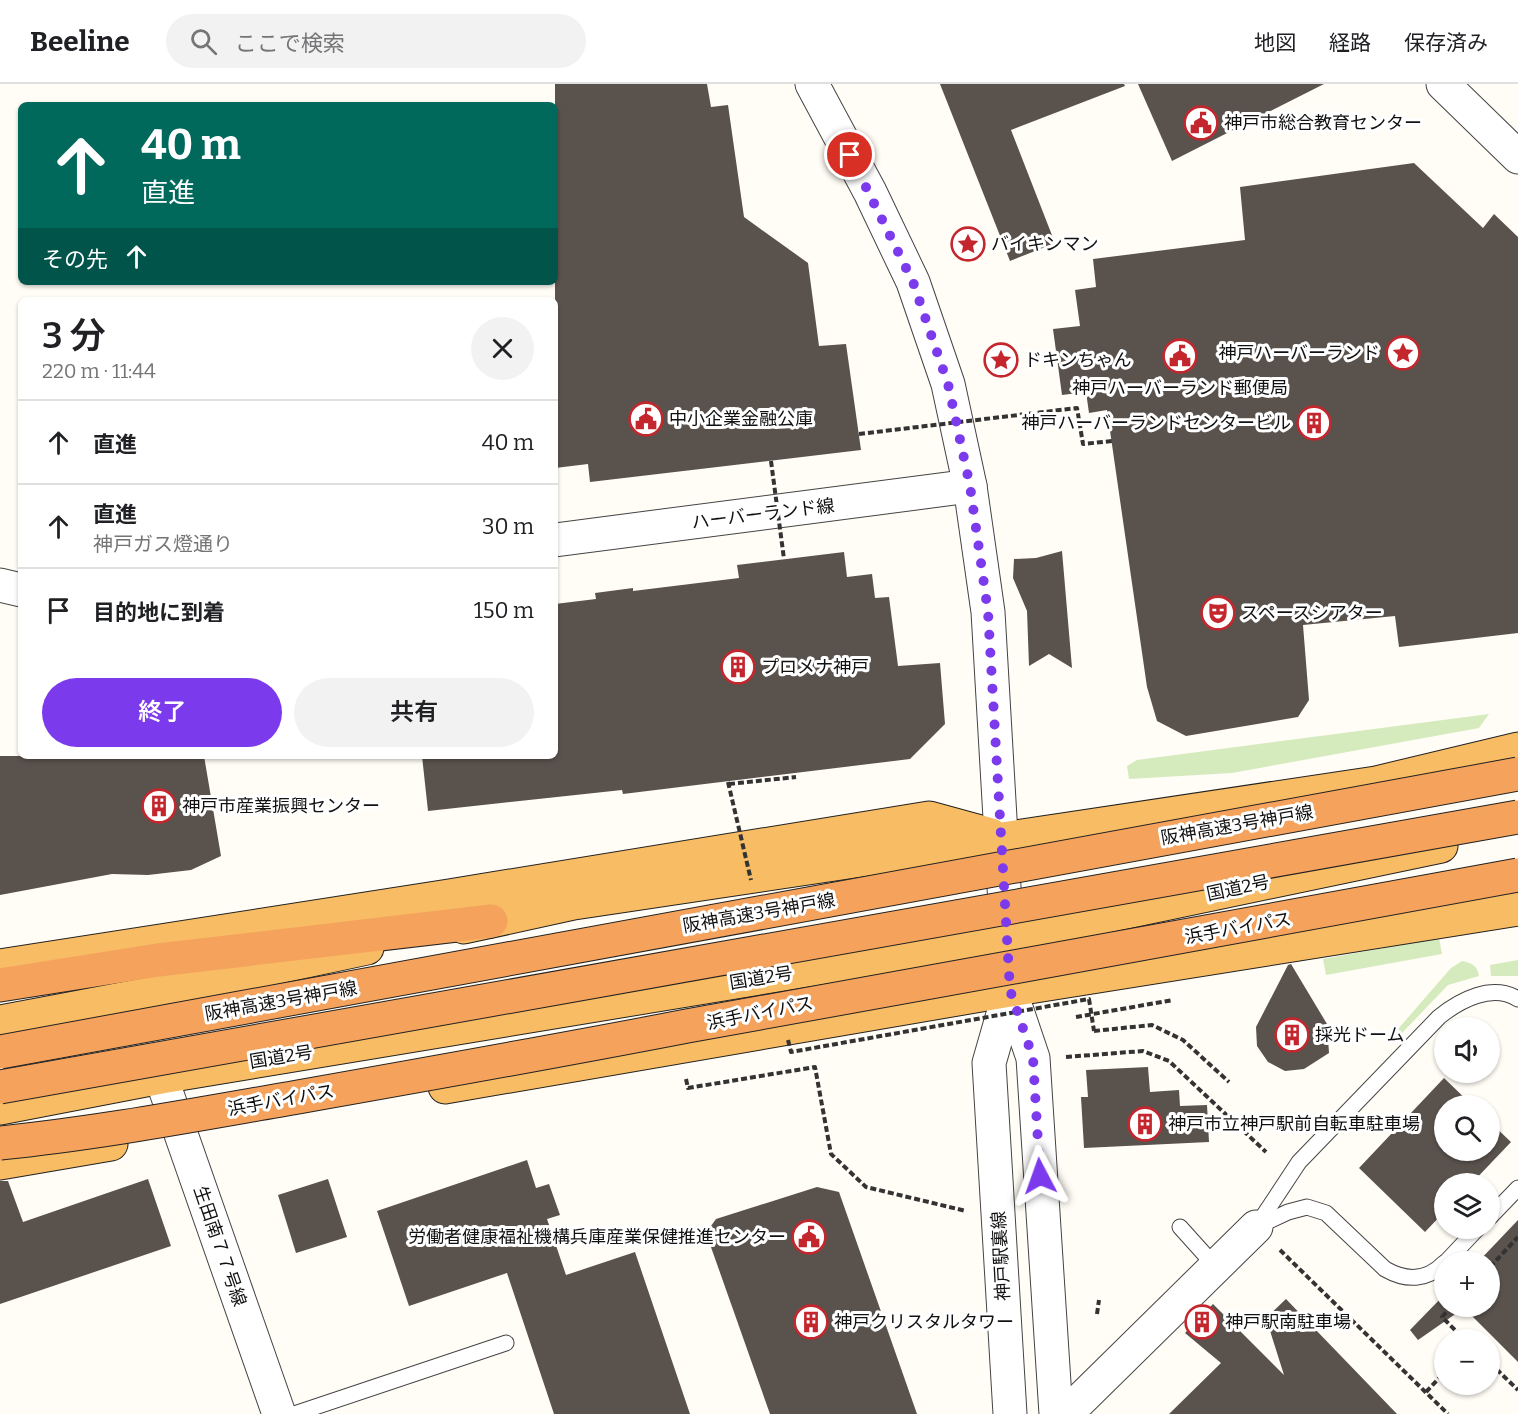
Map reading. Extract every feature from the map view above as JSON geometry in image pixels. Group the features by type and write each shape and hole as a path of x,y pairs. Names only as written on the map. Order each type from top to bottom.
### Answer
{"highway":[{"path":"0,1022 165,992 574,903 1376,783 1518,749"},
{"name":"阪神高速3号神戸線","path":"0,1053 1518,774"},
{"name":"阪神高速3号神戸線","path":"0,1087 1518,817"},
{"path":"0,966 929,818 1001,838"},
{"name":"国道2号","path":"0,1108 161,1077 1007,937 1518,830"},
{"name":"浜手バイパス","path":"0,1143 52,1138 137,1125 1267,923 1518,875"},
{"path":"0,1163 1010,990 1518,909"},
{"path":"0,985 158,960 491,921"}],"street":[{"path":"812,84 870,192 913,282 948,384 970,486 988,612 1010,990 1033,1058 1056,1414"},
{"path":"1443,84 1518,157"},
{"name":"ハーバーランド線","path":"558,540 970,486"},
{"path":"0,585 18,589"},
{"name":"神戸駅裏線","path":"1010,990 989,1063 1010,1414"},
{"name":"生田南７７号線","path":"161,1077 279,1414"},
{"path":"1066,1414 1256,1227"}],"lane":[{"path":"1256,1227 1299,1162 1439,1017 1454,1004 1470,997 1491,993 1510,994 1518,999"},
{"path":"1500,1207 1518,1188"},
{"path":"1256,1227 1288,1212 1307,1207 1326,1213 1385,1269 1397,1276 1412,1279 1424,1276 1434,1269"},
{"path":"1180,1227 1216,1267"},
{"path":"1456,1251 1467,1239"},
{"path":"294,1414 506,1343"}],"path":[{"path":"859,434 1077,408 1083,444 1112,441"},
{"path":"771,461 784,559"},
{"path":"729,784 796,777"},
{"path":"1094,1031 1152,1026 1183,1040 1229,1082"},
{"path":"1062,1058 1143,1051 1169,1061 1266,1152"},
{"path":"815,1066 831,1154 866,1187 966,1211"},
{"path":"1500,1256 1518,1237"},
{"path":"1279,1250 1448,1414"},
{"path":"1097,1314 1099,1300"},
{"path":"1442,1317 1454,1329"},
{"path":"1500,1373 1518,1390"},
{"path":"1426,1392 1434,1384"}],"green space":[{"path":"1489,714 1479,728 1232,773 1129,779 1127,766 1137,760"},
{"path":"1439,938 1442,954 1326,975 1323,959"},
{"path":"1518,960 1518,976 1491,976 1490,965"},
{"path":"1462,961 1474,965 1479,976 1448,985 1402,1033 1398,1029 1451,968"}],"building":[{"path":"555,84 707,84 711,107 728,105 744,217 808,263 819,346 846,344 861,450 590,482 588,464 558,468 558,297 555,297 555,285 558,285 558,102 555,102"},
{"path":"940,84 1124,84 1125,86 1011,130 1055,243 1010,261"},
{"name":"神戸市総合教育センター","path":"1138,84 1324,84 1172,161"},
{"name":"神戸ハーバーランドセンタービル","path":"1414,163 1483,228 1494,214 1518,237 1518,633 1399,647 1395,616 1303,625 1309,700 1298,717 1186,736 1157,721 1147,687 1107,410 1089,413 1086,392 1062,395 1053,329 1080,326 1075,290 1096,287 1093,259 1245,240 1240,187"},
{"path":"1062,551 1072,668 1049,654 1029,666 1027,611 1013,578 1014,559 1036,558"},
{"name":"プロメナ神戸","path":"844,552 847,577 872,574 875,598 889,597 898,666 940,663 945,724 910,759 623,794 622,790 428,811 422,759 558,759 558,604 596,599 595,593 633,588 633,591 739,578 737,565"},
{"path":"0,756 18,756 18,759 205,759 221,856 191,870 148,875 112,874 0,895"},
{"name":"採光ドーム","path":"1291,964 1327,1024 1329,1053 1304,1069 1285,1071 1268,1062 1257,1046 1256,1027 1288,965"},
{"name":"神戸市立神戸駅前自転車駐車場","path":"1148,1067 1150,1092 1179,1090 1180,1106 1207,1105 1209,1142 1084,1148 1081,1097 1088,1097 1086,1070"},
{"path":"1439,1083 1449,1083 1462,1095 1434,1095 1434,1161 1493,1161 1481,1173 1434,1173 1434,1223 1425,1232 1359,1168"},
{"path":"1500,1132 1511,1142 1500,1154"},
{"path":"527,1160 536,1188 549,1184 560,1215 547,1219 566,1275 635,1252 690,1414 554,1414 507,1273 409,1306 377,1211"},
{"path":"148,1179 171,1246 0,1304 0,1181 8,1181 23,1222"},
{"path":"328,1179 347,1237 296,1253 278,1195"},
{"name":"神戸クリスタルタワー","path":"817,1187 839,1192 917,1414 770,1414 706,1233 716,1219"},
{"path":"1518,1220 1518,1362 1500,1344 1500,1329 1485,1329 1473,1317 1500,1317 1500,1251 1488,1251"},
{"path":"1286,1299 1397,1414 1169,1414 1221,1363 1185,1333 1213,1304 1284,1375 1266,1318"},
{"path":"1434,1305 1434,1317 1451,1317 1418,1340 1410,1330"}],"place":[{"name":"神戸市総合教育センター","path":"1201,123"},
{"name":"バイキンマン","path":"968,244"},
{"name":"神戸ハーバーランド","path":"1403,353"},
{"name":"神戸ハーバーランド郵便局","path":"1180,356"},
{"name":"ドキンちゃん","path":"1001,360"},
{"name":"中小企業金融公庫","path":"646,419"},
{"name":"神戸ハーバーランドセンタービル","path":"1314,423"},
{"name":"スペースシアター","path":"1218,613"},
{"name":"プロメナ神戸","path":"738,667"},
{"name":"神戸市産業振興センター","path":"159,806"},
{"name":"採光ドーム","path":"1292,1035"},
{"name":"神戸市立神戸駅前自転車駐車場","path":"1145,1124"},
{"name":"労働者健康福祉機構兵庫産業保健推進センター","path":"809,1237"},
{"name":"神戸クリスタルタワー","path":"811,1322"},
{"name":"神戸駅南駐車場","path":"1202,1322"}],"route":[{"path":"850,155 913,282 948,384 970,486 988,612 1010,990 1033,1058 1040,1176"}]}
